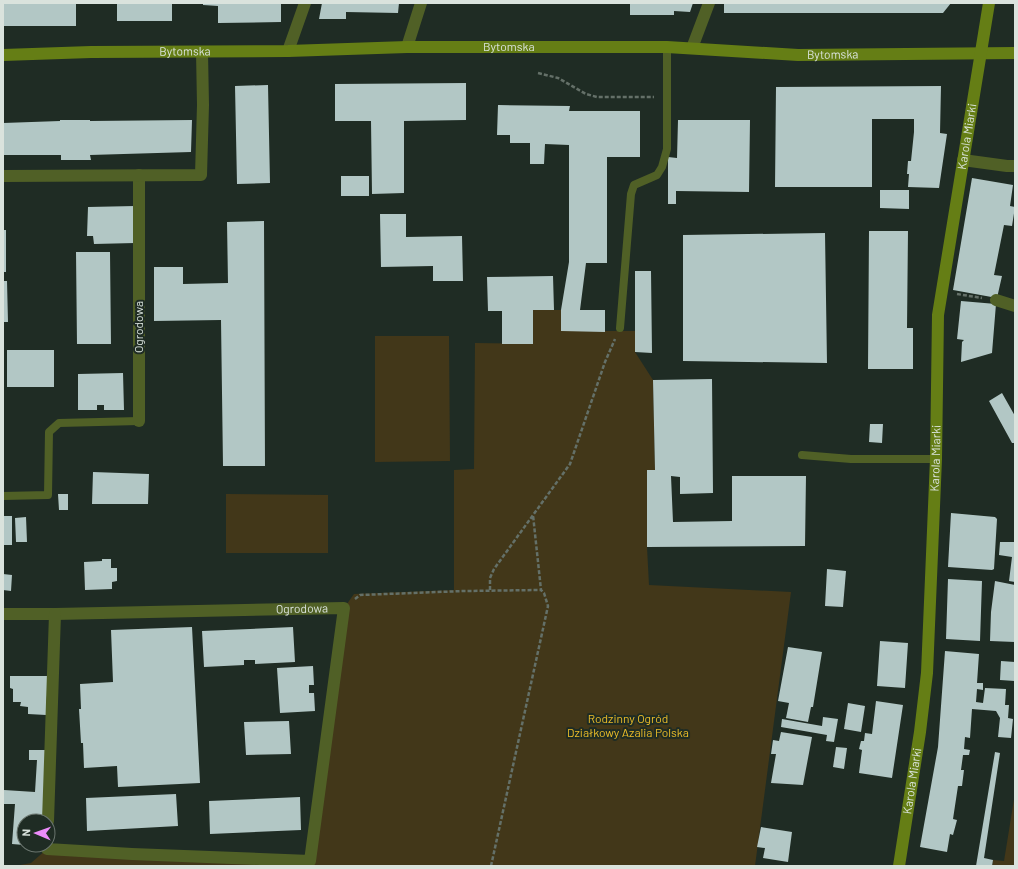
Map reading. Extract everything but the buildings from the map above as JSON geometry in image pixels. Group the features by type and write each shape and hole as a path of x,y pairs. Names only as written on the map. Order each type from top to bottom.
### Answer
{"street":[{"path":"288,51 305,3"},
{"path":"407,47 421,3"},
{"path":"692,48 709,3"},
{"name":"Karola Miarki","path":"900,866 920,732 927,673 936,459 938,315 989,3"},
{"name":"Bytomska","path":"3,55 91,52 288,51 407,47 667,47 798,55 981,52 1015,53"},
{"path":"3,176 201,175 203,105 202,52"},
{"path":"963,160 1015,166"},
{"name":"Ogrodowa","path":"139,175 139,421"},
{"path":"996,300 1015,306"},
{"name":"Ogrodowa","path":"3,614 344,608 310,861 56,850"},
{"path":"48,813 55,614"}],"lane":[{"path":"620,328 631,194 634,185 657,175 662,167 667,149 667,47"},
{"name":"Ogrodowa","path":"3,496 48,495 49,432 59,423 139,421"},
{"path":"802,455 851,459 936,459"}],"path":[{"path":"538,73 558,78 586,94 596,97 667,97"},
{"path":"951,293 996,300"},
{"path":"490,590 490,578 494,568 570,464 605,362 620,328"},
{"path":"491,866 548,606 544,593 541,590 533,515"},
{"path":"344,608 360,595 490,590 541,590"}],"green space":[{"name":"Rodzinny Ogród Działkowy Azalia Polska","path":"533,310 561,310 562,331 635,331 635,352 653,380 655,470 647,470 647,547 649,585 791,592 755,866 15,866 31,863 42,853 56,853 56,849 310,861 344,608 354,594 454,590 454,470 474,469 475,343 532,344"},
{"path":"375,336 449,336 450,461 375,462"},
{"path":"226,494 328,495 328,553 226,553"},
{"path":"1015,793 1015,866 992,866 993,860 1004,861"}]}
